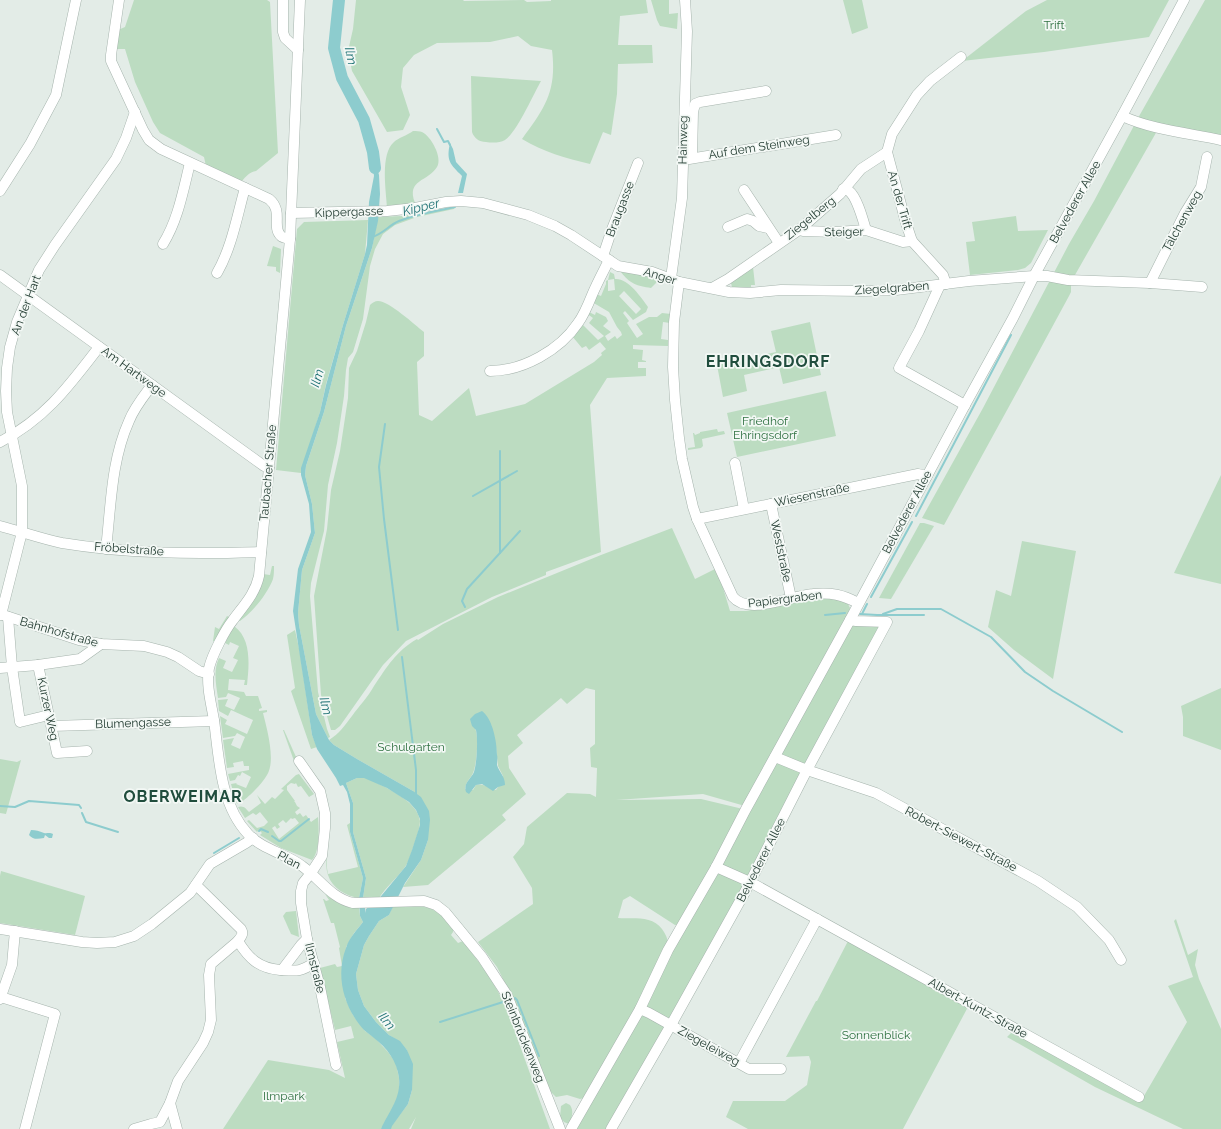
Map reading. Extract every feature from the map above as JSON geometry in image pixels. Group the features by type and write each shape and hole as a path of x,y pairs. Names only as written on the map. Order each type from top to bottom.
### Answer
{"street":[{"path":"0,190 30,144 56,95 76,0"},
{"path":"119,0 111,61 149,140 161,149 269,199 277,208 277,226 279,233 284,237 290,238"},
{"path":"283,0 283,32 286,38 298,50"},
{"name":"Taubacher Straße","path":"244,829 233,810 223,783 209,674 211,661 226,630 247,603 255,589 259,576 290,238 300,0"},
{"name":"Hainweg","path":"685,0 687,31 684,110 688,159"},
{"name":"Belvederer Allee","path":"571,1129 640,1009 668,950 716,867 1184,0"},
{"path":"887,152 892,134 917,95 930,81 961,57"},
{"name":"Hainweg","path":"735,600 728,590 697,519 690,496 681,452 673,366 675,280 682,198 695,104 766,91"},
{"name":"An der Hart","path":"49,715 20,722 3,615 22,532 22,486 7,412 7,368 16,322 39,270 116,159 126,138 135,112"},
{"path":"1122,116 1156,127 1221,140"},
{"path":"126,138 143,130"},
{"name":"Auf dem Steinweg","path":"688,159 836,135"},
{"name":"Ziegelberg","path":"712,288 728,279 799,230 840,194 861,169 887,152"},
{"name":"An der Trift","path":"887,152 912,242 943,275 943,284"},
{"name":"Tälchenweg","path":"1150,283 1185,213 1201,187 1207,157"},
{"path":"163,244 169,234 180,204 190,163"},
{"name":"Braugasse","path":"490,372 519,367 534,360 552,348 570,333 579,322 606,258 612,230 638,163"},
{"path":"217,273 222,265 229,245 246,188"},
{"path":"744,190 779,243"},
{"path":"843,190 850,191 859,206 866,230"},
{"name":"Kippergasse","path":"291,213 387,211 415,208 446,202 483,202 528,215 555,226 606,258"},
{"path":"728,227 747,219 753,221 759,226 768,228"},
{"name":"Steiger","path":"799,230 825,232 866,230 903,242 912,242"},
{"name":"Anger","path":"606,258 618,266 652,272 675,280 720,291 750,293"},
{"name":"Am Hartwege","path":"0,275 264,466 269,467"},
{"path":"1034,276 1047,276 1068,280 1150,283 1202,287"},
{"name":"Ziegelgraben","path":"750,293 781,290 881,290 1034,276"},
{"path":"943,284 899,368 965,405"},
{"path":"0,442 29,424 50,406 99,347"},
{"path":"106,549 114,471 129,422 136,407 152,385"},
{"path":"735,463 744,509"},
{"name":"Wiesenstraße","path":"697,519 885,480 918,474 927,476"},
{"name":"Weststraße","path":"771,504 791,598"},
{"name":"Fröbelstraße","path":"0,526 60,542 106,549 198,554 261,552"},
{"name":"Papiergraben","path":"735,600 747,606 825,593 844,596 858,603"},
{"name":"Bahnhofstraße","path":"3,615 79,640 100,644 144,646 167,652 178,657 199,671 209,674"},
{"name":"Belvederer Allee","path":"611,1129 671,1026 750,882 807,770 887,622 850,620"},
{"path":"0,668 38,665 80,659 100,644"},
{"name":"Kurzer Weg","path":"38,665 57,753 87,751"},
{"name":"Blumengasse","path":"52,726 214,721"},
{"name":"Robert-Siewert-Straße","path":"775,757 807,770 876,793 1038,881 1077,907 1108,940 1121,960"},
{"name":"Ilmstraße","path":"299,761 320,791 325,813 322,856 303,883 301,903 307,939 314,963 336,1065"},
{"name":"Plan","path":"244,829 253,838 268,848 297,862 311,873 332,894"},
{"path":"0,929 97,944 115,942 138,935 190,893 210,864 253,838"},
{"name":"Albert-Kuntz-Straße","path":"716,867 750,882 1139,1097"},
{"path":"134,1129 151,1124 160,1126 178,1081 202,1043 210,1026 209,975 211,964 238,941 242,935 241,929 196,885"},
{"name":"Steinbrückenweg","path":"332,894 345,901 353,903 424,901 436,905 445,912 482,957 501,985 511,1004 560,1129"},
{"path":"739,1063 817,919"},
{"path":"15,931 12,964 0,998 55,1014 25,1129"},
{"path":"282,970 307,939"},
{"path":"238,941 244,950 258,964 269,969 296,971 314,963"},
{"name":"Ziegeleiweg","path":"640,1009 749,1069 781,1069"},
{"path":"170,1103 177,1129"}],"green space":[{"path":"134,0 267,0 270,2 278,153 256,171 248,174 242,181 232,179 206,166 204,157 160,133 153,122 135,82 125,49 115,49 118,30 125,27"},
{"path":"356,0 524,0 527,2 551,0 646,0 648,13 620,16 618,45 652,45 653,63 618,64 617,94 611,135 603,132 590,164 546,151 522,139 537,118 548,98 553,77 553,64 552,50 531,46 518,36 490,42 437,43 414,55 403,68 401,87 410,115 403,130 387,132 352,71 348,51 353,29"},
{"path":"651,0 669,0 669,14 678,13 677,29 660,26"},
{"path":"843,0 862,0 868,28 852,34"},
{"name":"Trift","path":"1047,0 1169,0 1149,37 1044,52 962,61 1026,11"},
{"path":"1205,0 1221,0 1221,138 1161,124 1071,282 1071,292 1069,296 944,525 922,518 983,408 1069,244"},
{"path":"471,76 541,81 520,122 510,136 501,142 483,142 475,138 472,132"},
{"path":"413,131 422,132 432,142 438,158 437,167 413,189 415,203 387,207 385,163 387,155 394,142"},
{"path":"455,207 454,209 417,217 395,225 383,234 375,249 370,266 363,319 353,352 348,358 337,443 328,485 324,531 311,583 310,596 318,692 330,737 328,738 316,714 298,613 302,570 315,533 312,504 305,475 306,466 324,412 346,326 372,248 378,217 402,216"},
{"path":"1016,216 1018,231 1048,230 1031,263 1025,268 1018,270 970,275 966,242 975,241 972,222"},
{"path":"368,220 365,254 343,325 326,384 320,412 301,473 276,470 297,229 304,222"},
{"path":"273,246 281,249 280,273 276,271 276,267 267,266"},
{"path":"753,267 755,285 751,285 751,287 732,287 731,283"},
{"path":"610,272 614,274 615,279 625,282 634,289 648,307 646,312 633,320 625,311 623,313 629,321 627,323 637,338 643,334 636,324 649,317 657,317 662,313 671,314 670,323 663,322 661,339 668,340 668,346 633,345 633,349 643,350 642,360 646,362 638,362 638,368 646,368 646,376 607,378 590,405 601,552 546,572 546,575 492,597 406,641 383,665 340,726 335,730 331,730 321,695 314,596 327,529 331,490 340,451 348,398 349,368 357,351 370,305 378,301 389,305 424,332 424,356 417,362 419,415 432,421 469,388 476,416 525,404 594,362 606,349 600,342 589,350 586,346 582,348 572,336 582,324 598,340 604,336 589,323 593,318 586,313 587,311 595,315 596,312 606,317 608,321 603,326 611,332 605,336 608,341 615,336 617,339 622,335 609,312 592,302 596,294 601,296 606,281 608,280","holes":["614,279 615,290 608,291 608,280","624,291 641,309 636,314 619,296"]},
{"path":"621,272 642,274 659,280 651,288 634,284"},
{"path":"810,322 821,375 783,384 779,367 744,375 747,391 723,397 717,365 776,352 771,331"},
{"name":"Friedhof Ehringsdorf","path":"826,391 836,436 737,457 727,413"},
{"path":"717,429 718,432 724,431 725,434 702,439 703,446 701,448 688,450 688,448 695,447 693,433 695,435 700,432"},
{"path":"1221,475 1221,584 1174,573"},
{"path":"920,523 934,526 891,599 879,598"},
{"name":"Schulgarten","path":"672,528 695,579 717,568 730,611 746,611 791,601 833,597 847,602 850,608 848,616 745,806 703,794 616,800 701,799 743,809 681,924 675,925 630,896 623,900 618,918 648,920 658,925 662,929 668,941 668,950 584,1098 580,1099 567,1095 556,1097 549,1090 515,1003 497,967 478,942 533,904 532,888 513,857 524,844 527,827 567,793 590,794 596,797 597,768 591,767 590,748 595,744 595,690 586,688 567,704 561,698 517,735 523,743 508,756 509,768 526,794 502,815 506,820 428,885 403,887 421,860 428,840 413,791 357,759 334,745 329,740 344,726 369,694 392,660 403,649 417,639 418,640 443,624 498,597","holes":["491,725 496,747 498,766 503,776 496,790 490,789 484,785 476,785 473,790 465,789 474,771 476,759 477,744 475,728"]},
{"path":"1022,541 1076,551 1053,679 1014,650 988,627 996,590 1011,596"},
{"path":"272,566 274,566 271,584 250,613 240,621 238,620 263,574 270,575"},
{"path":"227,616 229,617 215,642 213,641 215,627 219,629"},
{"path":"851,623 885,623 746,885 608,1129 576,1129"},
{"path":"234,626 240,631 247,645 249,661 248,678 247,685 244,685 245,680 229,679 228,690 244,692 246,696 258,696 262,708 259,709 259,711 267,710 267,712 263,713 271,753 270,769 266,777 245,800 238,804 236,802 231,784 237,783 236,784 246,788 251,777 242,772 235,780 230,781 228,774 249,770 249,766 244,766 243,761 233,763 234,767 227,768 223,740 234,738 231,745 240,749 245,737 237,733 235,736 223,738 220,716 227,720 225,724 247,734 253,720 231,710 228,716 219,711 218,700 228,699 225,706 234,710 240,698 228,693 226,697 218,698 216,678 216,668 219,658 226,661 223,668 232,672 238,660 233,658 239,646 230,642 229,645 225,643"},
{"path":"295,630 300,653 312,735 317,747 311,749 291,691 295,688 287,635"},
{"path":"1221,688 1221,750 1183,736 1183,717 1181,706"},
{"path":"283,730 296,757 294,761"},
{"path":"0,759 17,762 21,760 6,814 0,813"},
{"path":"299,774 314,794 309,797 301,786 298,787 296,783 291,783 287,786 287,790 295,801 294,802 300,808 295,812 297,815 300,813 303,817 306,815 311,822 318,817 318,846 312,860 281,848 260,835 262,833 259,830 257,832 247,821 249,820 257,828 264,826 268,822 260,812 256,815 253,813 245,818 238,807 243,807 249,812 261,803 257,795 265,804 272,797 275,799 284,790 281,789","holes":["291,818 295,818 299,823 279,839 272,828 275,826 277,829 280,827 278,824 283,820 286,823"]},
{"path":"364,777 389,789 406,800 418,813 420,821 420,826 407,864 379,898 363,898 366,878 353,832 353,803 346,783 357,778"},
{"path":"350,823 350,832 363,878 359,898 340,891 333,884 328,875 326,861 327,847 328,874 358,867 347,825"},
{"path":"1,871 85,896 75,935 0,923"},
{"name":"Ilmpark","path":"325,894 340,904 359,907 360,916 363,922 354,933 346,947 345,998 353,1015 365,1031 375,1038 396,1063 399,1078 399,1094 381,1129 223,1129 268,1060 329,1070 345,1078 337,1042 354,1038 351,1026 335,1030 320,968 335,964 337,967 342,966 340,947 334,923 331,923 323,899 326,901 329,900"},
{"path":"393,906 418,906 436,911 453,929 451,935 458,943 463,941 481,965 492,981 506,1007 550,1129 411,1129 416,1117 409,1129 389,1129 408,1104 412,1090 407,1050 400,1042 389,1035 376,1022 364,1006 358,990 356,974 364,945 379,921 389,915"},
{"path":"296,911 299,937 291,934 283,916 286,912"},
{"path":"1176,919 1188,955 1198,949 1195,965 1199,979 1221,1029 1221,1129 1183,1129 1095,1087 1007,1037 1012,1032 1141,1101 1187,1022 1168,986 1193,977 1174,921"},
{"name":"Sonnenblick","path":"848,941 969,1005 903,1129 748,1129 726,1117 733,1101 785,1101 807,1085 811,1062 809,1056 786,1057"},
{"path":"566,1103 570,1105 572,1110 572,1116 569,1124 564,1122 560,1117 561,1106"}],"water":[{"path":"450,143 456,162 467,174 463,193 458,193 462,176 450,162 448,154"},
{"path":"373,152 379,175 380,194 378,221 372,248 346,326 324,412 306,466 305,475 312,504 315,533 302,570 298,613 316,714 329,740 334,745 357,759 413,791 421,797 429,811 430,820 428,840 421,860 405,883 389,915 379,921 369,936 364,945 356,974 358,990 364,1006 376,1022 389,1035 400,1041 407,1050 413,1064 412,1090 408,1104 391,1129 381,1129 394,1105 398,1092 399,1078 396,1066 391,1055 379,1042 364,1030 357,1021 351,1012 343,991 341,970 346,948 353,934 363,922 360,916 359,898 363,878 350,832 350,804 347,792 343,785 340,786 317,749 312,735 293,611 298,569 311,532 309,504 301,475 301,468 320,412 343,325 365,254 367,245 369,202 374,176 372,159","holes":["357,778 364,778 387,788 409,802 416,810 420,819 420,825 406,866 377,901 366,909 366,913 363,898 366,878 353,832 353,803 346,783"]},
{"path":"482,711 492,725 497,750 497,765 504,779 505,785 498,787 493,791 482,784 476,785 469,794 465,789 474,772 477,745 476,730 472,726 470,719 475,714"},
{"path":"31,830 52,833 52,838 45,835 44,838 38,839 31,837 29,835"}],"waterway":[{"name":"Ilm","path":"339,0 334,48 342,78 364,120 373,152 375,168"},
{"name":"Kipper","path":"437,129 444,142 448,141 450,145"},
{"name":"Kipper","path":"372,237 395,223 406,219 455,207"},
{"path":"916,516 1011,335"},
{"path":"385,424 379,467 398,630"},
{"path":"500,451 500,553"},
{"path":"473,496 517,471"},
{"path":"871,597 912,522"},
{"path":"465,607 462,601 467,589 520,531"},
{"path":"862,614 867,604"},
{"path":"883,614 897,609 941,609 991,637 1025,672 1053,691 1122,732"},
{"path":"825,615 845,613"},
{"path":"860,614 924,615"},
{"path":"402,657 416,770 416,795"},
{"path":"0,806 15,807 29,801 79,805 81,808"},
{"path":"82,813 86,822 118,832"},
{"path":"272,836 281,841 309,819"},
{"path":"259,831 261,829 268,832"},
{"path":"214,853 239,838"},
{"path":"515,998 539,1056"},
{"path":"440,1022 503,1002"}],"district":[{"name":"EHRINGSDORF","path":"768,361"},
{"name":"OBERWEIMAR","path":"183,796"}]}
